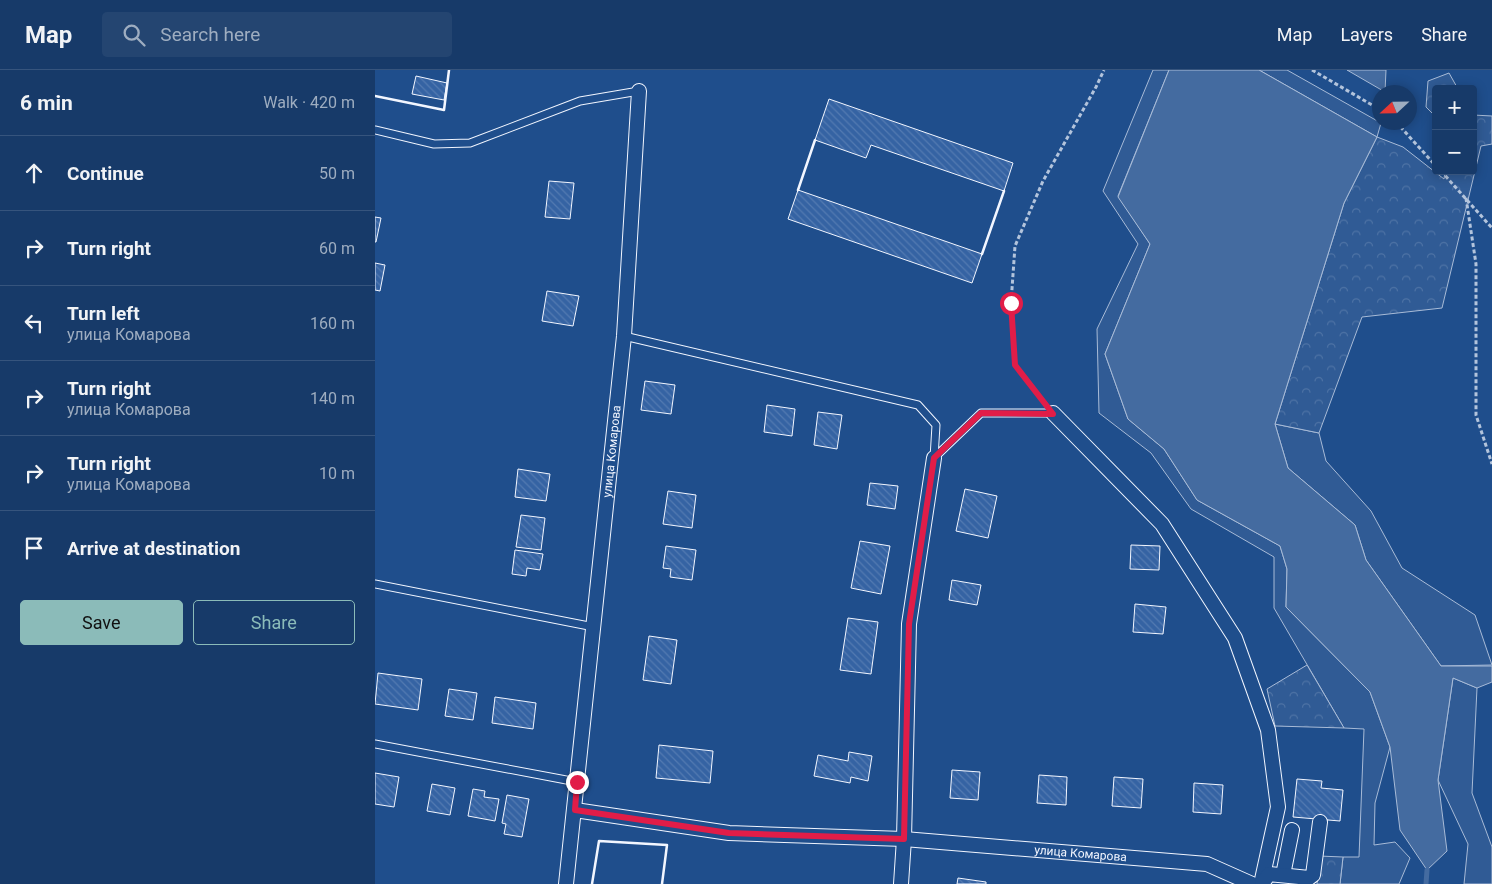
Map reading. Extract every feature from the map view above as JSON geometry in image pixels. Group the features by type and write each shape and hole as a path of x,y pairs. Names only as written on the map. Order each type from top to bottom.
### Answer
{"street":[{"name":"улица Комарова","path":"566,884 624,336 639,91"},
{"path":"1053,414 1162,524 1235,638 1269,730 1278,808 1261,884"},
{"path":"901,884 904,839 909,624 934,458"},
{"name":"улица Комарова","path":"575,810 729,833 904,839 1207,864 1252,884"},
{"path":"1261,884 1269,874 1310,881 1313,875 1320,822"},
{"path":"1283,875 1292,830"}],"lane":[{"path":"375,130 434,144 470,143 580,101 639,91"},
{"path":"624,336 918,405 936,425 934,458"},
{"path":"934,458 981,413 1053,414"},
{"path":"375,584 594,627"},
{"path":"375,744 577,782"}],"path":[{"path":"1053,414 1015,365 1011,303 1015,246 1043,182 1104,70"},
{"path":"1311,70 1372,105"},
{"path":"1403,130 1432,162"},
{"path":"1445,175 1492,228"},
{"path":"1466,198 1476,264 1476,414 1492,464"}],"shaded area":[{"path":"1153,70 1169,70 1118,196 1150,244 1105,354 1128,419 1164,449 1197,500 1280,546 1287,569 1286,607 1370,692 1390,747 1375,803 1374,845 1395,842 1410,858 1399,884 1340,884 1343,857 1359,857 1364,729 1344,728 1274,608 1274,557 1191,509 1151,453 1099,413 1097,329 1138,244 1103,191"},
{"path":"1169,70 1259,70 1377,137 1344,203 1275,424 1288,468 1355,525 1366,560 1441,666 1492,666 1492,682 1477,688 1453,678 1438,780 1447,851 1427,870 1400,830 1390,747 1370,692 1286,607 1287,569 1280,546 1197,500 1164,449 1128,419 1105,354 1150,244 1118,197"},
{"path":"1259,70 1287,70 1372,118 1372,130 1379,130 1377,137"},
{"path":"1347,70 1386,70 1385,85 1373,85"},
{"path":"1275,424 1319,433 1326,461 1371,511 1402,568 1475,615 1492,665 1441,666 1366,560 1355,525 1288,468"},
{"path":"1453,678 1477,688 1472,793 1492,847 1492,884 1464,884 1468,844 1438,780"}],"green space":[{"path":"1449,73 1456,85 1432,85 1432,113 1426,107 1428,81"},
{"path":"1477,115 1492,116 1492,144 1481,146 1477,163"},
{"path":"1377,137 1403,147 1432,170 1432,175 1439,175 1444,179 1444,175 1474,175 1442,308 1362,317 1319,433 1275,424 1344,203"},
{"path":"1307,665 1344,728 1275,726 1267,689"},
{"path":"1319,856 1343,857 1340,884 1317,884"}],"building":[{"path":"416,76 447,83 444,100 412,94"},
{"path":"829,99 1013,163 1004,191 871,145 866,158 815,140"},
{"path":"549,181 574,183 570,219 545,217"},
{"path":"798,190 982,254 972,283 788,219"},
{"path":"375,217 381,218 376,242 375,242"},
{"path":"375,263 385,265 380,291 375,290"},
{"path":"547,291 579,296 573,326 542,321"},
{"path":"645,381 675,385 671,414 641,410"},
{"path":"767,405 795,409 792,436 764,432"},
{"path":"818,412 842,415 837,449 814,445"},
{"path":"518,469 550,474 546,501 515,497"},
{"path":"870,483 898,486 895,509 867,505"},
{"path":"965,489 997,496 988,538 956,531"},
{"path":"668,491 696,495 692,528 663,524"},
{"path":"521,515 545,518 541,550 516,547"},
{"path":"860,541 890,546 881,594 851,588"},
{"path":"1131,545 1160,546 1159,570 1130,569"},
{"path":"666,546 696,550 692,580 670,577 671,569 663,568"},
{"path":"515,550 543,554 540,570 527,568 526,576 512,574"},
{"path":"952,580 981,585 977,605 949,600"},
{"path":"1135,604 1166,607 1163,634 1133,632"},
{"path":"848,618 878,622 871,674 840,670"},
{"path":"649,636 677,640 671,684 643,680"},
{"path":"378,673 422,679 418,710 375,704"},
{"path":"449,689 477,693 473,720 445,716"},
{"path":"495,697 536,703 533,729 492,723"},
{"path":"659,745 713,751 710,783 656,778"},
{"path":"849,752 872,756 868,781 851,777 850,783 814,776 818,755 848,761"},
{"path":"952,770 980,772 978,800 950,798"},
{"path":"375,773 399,777 394,807 375,804"},
{"path":"1039,775 1067,777 1066,805 1037,803"},
{"path":"1114,777 1143,779 1141,808 1112,806"},
{"path":"1297,779 1322,781 1321,788 1343,790 1340,821 1293,817"},
{"path":"1194,783 1223,785 1221,814 1193,812"},
{"path":"432,784 455,788 450,815 427,811"},
{"path":"473,789 485,791 484,797 499,799 495,821 468,816"},
{"path":"507,795 529,799 522,837 504,834 506,824 502,823"},
{"path":"958,878 986,882 986,884 957,884"}],"waterway":[{"path":"1426,884 1427,870"}],"wall":[{"path":"375,96 444,110 449,70"},
{"path":"798,190 815,140"},
{"path":"982,254 1004,191"},
{"path":"592,884 599,841 667,845 662,884"}],"route":[{"path":"577,782 575,810 729,833 904,839 909,624 934,458 981,413 1053,414 1015,365 1011,303"}]}
